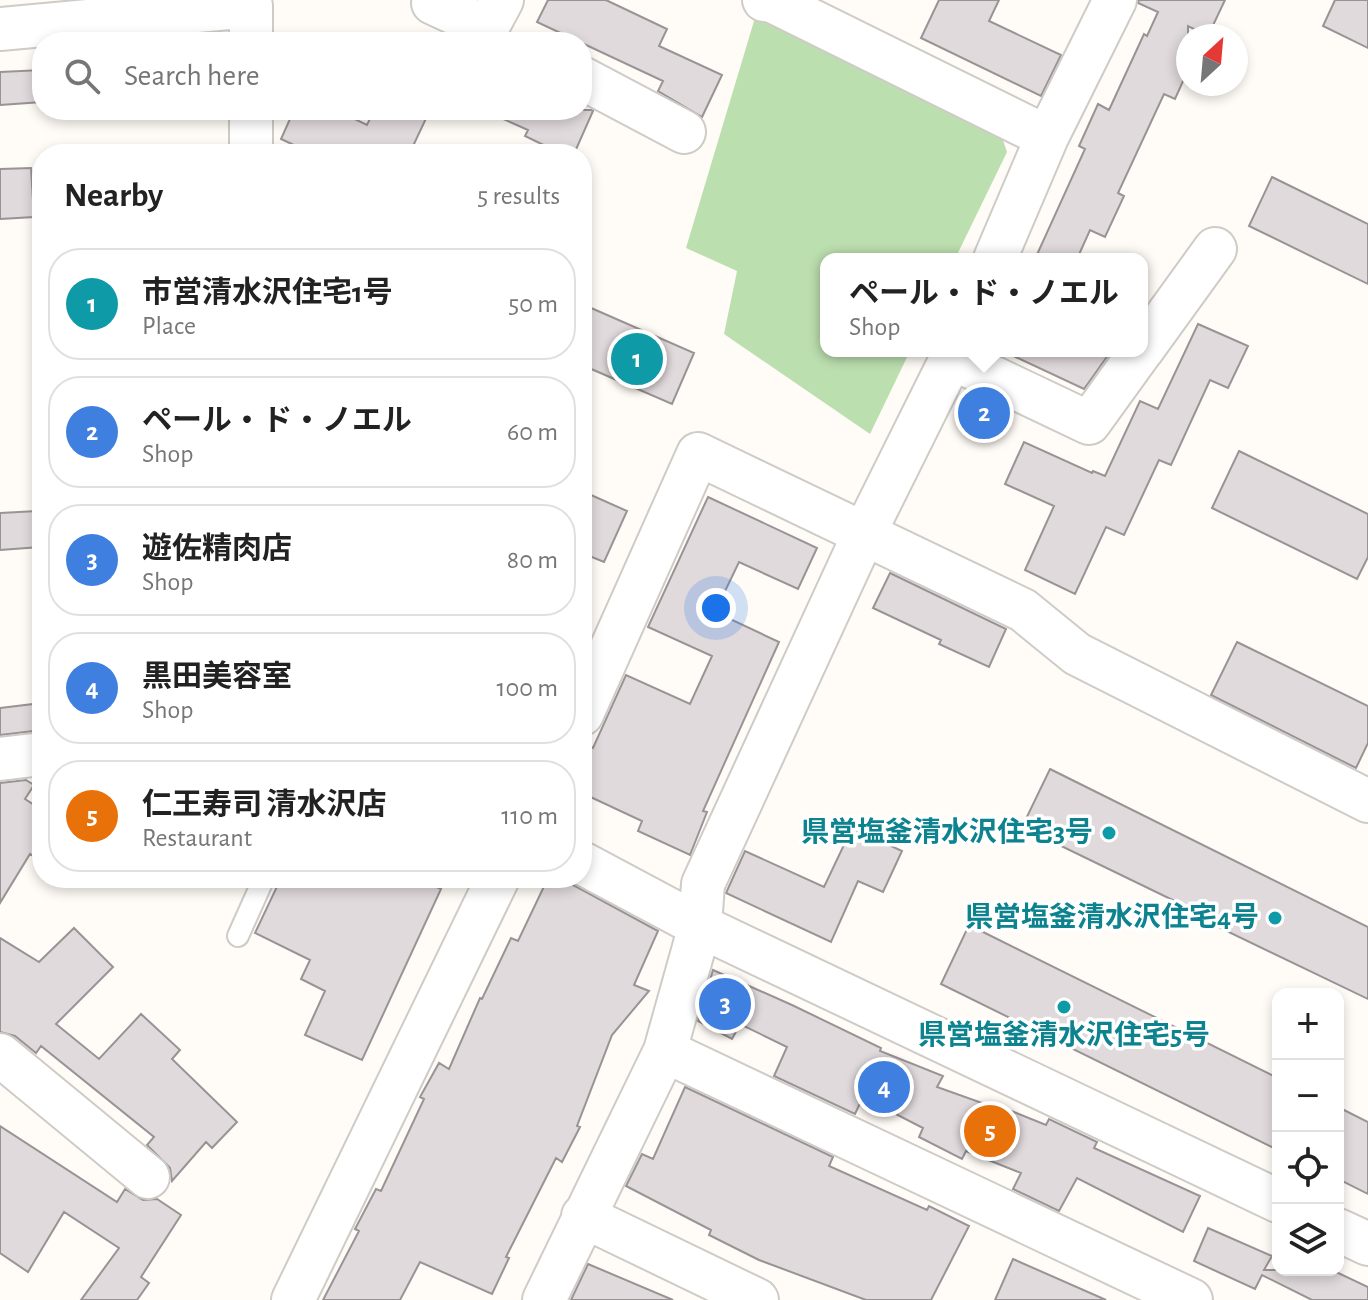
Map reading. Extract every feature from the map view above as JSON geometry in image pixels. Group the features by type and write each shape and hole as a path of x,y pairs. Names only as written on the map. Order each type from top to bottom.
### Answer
{"street":[{"path":"764,0 772,1 1047,137"},
{"path":"998,253 1047,137 1115,0"},
{"path":"433,3 501,23"},
{"path":"0,29 110,10 251,6 251,32"},
{"path":"592,83 684,132"},
{"path":"251,120 251,144"},
{"path":"1148,342 1215,249"},
{"path":"544,1300 665,1051 700,926 703,884 864,534 952,357"},
{"path":"960,357 1089,423 1137,357"},
{"path":"592,692 698,454 1023,610 1077,654 1368,801"},
{"path":"0,759 32,755"},
{"path":"592,868 700,926 1272,1198"},
{"path":"293,1300 493,888"},
{"path":"665,1051 1191,1300"},
{"path":"0,1055 148,1177"},
{"path":"583,1216 757,1300"},
{"path":"1344,1233 1368,1244"}],"lane":[{"path":"238,936 260,888"}],"green space":[{"path":"757,11 1000,131 1007,152 958,253 820,253 820,357 907,357 870,434 724,334 737,271 686,248"}],"building":[{"path":"548,0 606,0 667,29 659,46 722,75 702,117 658,91 663,81 592,48 592,32 558,32 537,22"},
{"path":"939,0 999,0 989,21 1061,55 1041,96 921,38"},
{"path":"1139,0 1225,0 1214,24 1176,24 1176,96 1175,99 1164,94 1118,193 1124,196 1105,237 1090,230 1080,253 1038,253 1085,149 1079,146 1098,104 1109,110 1144,34 1147,36 1158,12 1138,3"},
{"path":"1335,0 1368,0 1368,48 1323,26"},
{"path":"32,70 32,103 0,105 0,72"},
{"path":"290,120 357,120 367,125 369,120 425,120 414,144 292,144 281,139"},
{"path":"506,120 589,120 578,144 541,144 525,136 528,130"},
{"path":"31,168 32,217 0,219 0,169"},
{"path":"1272,177 1368,224 1368,284 1249,226"},
{"path":"592,308 694,353 672,404 592,369"},
{"path":"1198,324 1248,346 1228,388 1210,380 1171,465 1159,460 1124,535 1106,527 1075,594 1025,570 1054,506 1005,484 1024,442 1105,476 1140,401 1158,409"},
{"path":"1016,357 1107,357 1084,389"},
{"path":"1239,451 1368,514 1368,557 1357,579 1212,508"},
{"path":"592,495 627,511 604,562 592,557"},
{"path":"708,497 817,548 798,589 739,562 715,612 779,642 703,811 707,812 690,855 638,831 642,821 592,798 592,748 626,675 690,704 712,656 648,627"},
{"path":"32,511 32,548 0,550 0,513"},
{"path":"890,573 1006,629 989,667 873,608"},
{"path":"1237,642 1368,706 1368,743 1356,768 1211,695"},
{"path":"32,704 32,731 0,735 0,708"},
{"path":"1050,769 1368,927 1368,999 1181,909 1183,905 1022,827"},
{"path":"26,780 32,784 25,799 32,804 32,855 30,854 0,903 0,783"},
{"path":"852,828 902,851 883,892 858,881 831,942 726,893 745,851 824,887"},
{"path":"276,888 441,889 362,1060 305,1035 325,991 301,979 310,960 255,933"},
{"path":"543,888 578,888 658,931 634,985 649,991 612,1035 577,1126 580,1127 562,1162 556,1158 506,1257 509,1258 492,1294 420,1262 400,1300 323,1300 359,1231 355,1229 376,1189 381,1191 424,1099 420,1097 439,1063 449,1069 511,938 518,941"},
{"name":"県営塩釜清水沢住宅5号","path":"969,925 1272,1075 1272,1147 941,984"},
{"path":"74,928 113,967 56,1024 99,1059 141,1014 180,1050 172,1059 237,1122 212,1148 206,1142 172,1181 170,1168 147,1145 154,1137 41,1046 36,1053 15,1036 0,1032 0,938 39,962"},
{"path":"713,970 881,1048 880,1051 943,1076 937,1087 993,1107 994,1104 1046,1125 1049,1119 1097,1142 1094,1148 1200,1196 1183,1232 1077,1178 1059,1211 1013,1189 1021,1173 966,1151 962,1159 919,1137 923,1128 863,1097 855,1114 774,1076 787,1047 740,1024 732,1039 698,1021"},
{"path":"685,1087 833,1157 829,1166 927,1210 929,1206 969,1226 931,1300 866,1300 759,1260 709,1235 711,1230 626,1186 642,1154 653,1159"},
{"path":"1344,1110 1368,1122 1368,1194 1344,1182"},
{"path":"0,1126 117,1202 125,1189 143,1200 157,1199 181,1215 141,1277 149,1283 137,1300 81,1300 119,1248 64,1212 28,1272 0,1253"},
{"path":"1208,1228 1272,1256 1264,1270 1272,1270 1272,1276 1344,1276 1368,1287 1368,1300 1312,1300 1262,1275 1255,1289 1194,1261"},
{"path":"1013,1259 1106,1300 995,1300"},
{"path":"588,1264 673,1300 571,1300"}],"place":[{"name":"市営清水沢住宅1号","path":"637,359"},
{"name":"ペール・ド・ノエル","path":"984,413"},
{"name":"県営塩釜清水沢住宅3号","path":"1109,833"},
{"name":"県営塩釜清水沢住宅4号","path":"1275,918"},
{"name":"遊佐精肉店","path":"725,1004"},
{"name":"県営塩釜清水沢住宅5号","path":"1064,1007"},
{"name":"黒田美容室","path":"884,1087"},
{"name":"仁王寿司 清水沢店","path":"990,1131"}]}
